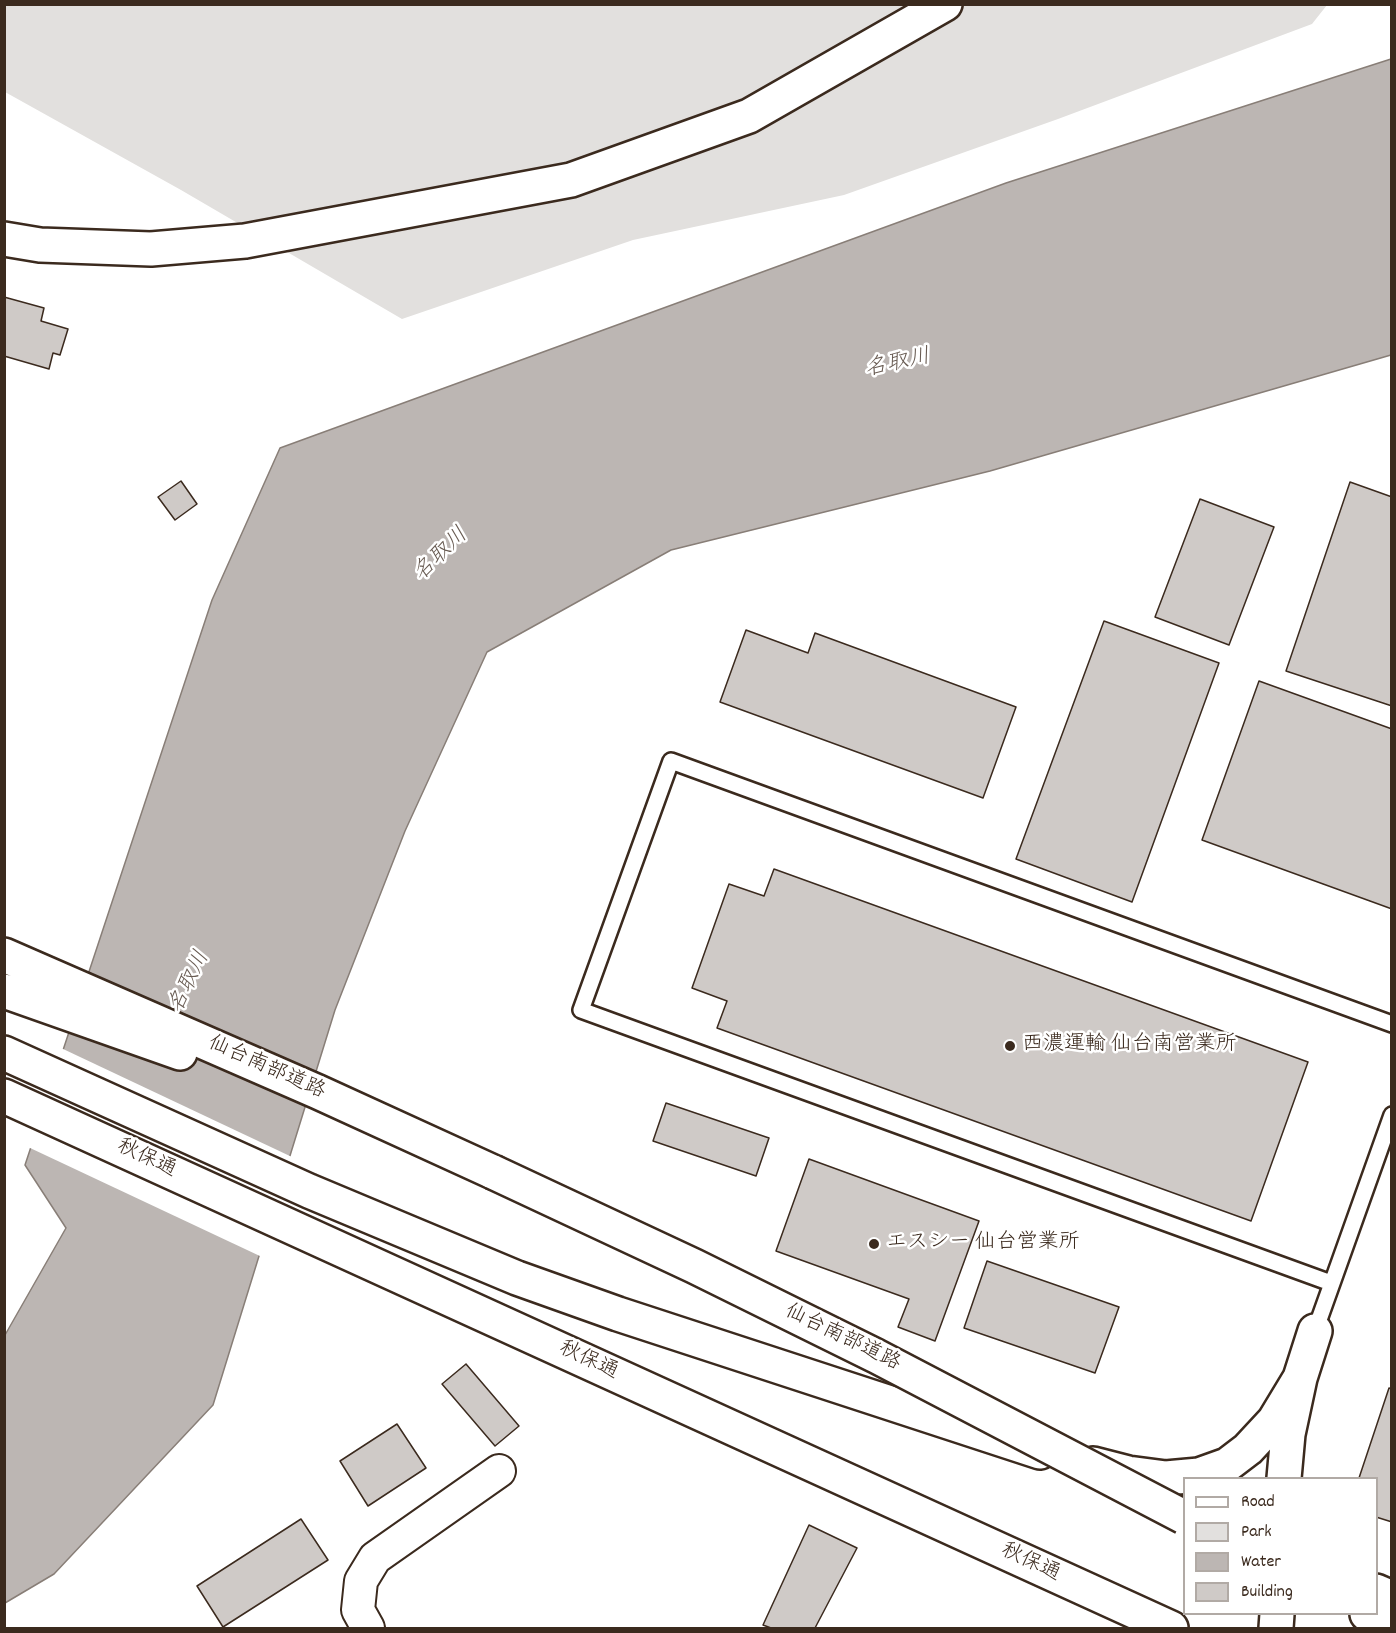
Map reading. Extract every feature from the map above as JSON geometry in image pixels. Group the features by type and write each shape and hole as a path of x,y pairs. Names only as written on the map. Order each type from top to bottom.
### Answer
{"main road":[{"path":"4,239 40,245 151,249 245,241 571,180 749,116 945,4"},
{"name":"仙台南部道路","path":"4,955 318,1092 694,1266 876,1356 1183,1516"},
{"name":"仙台南部道路","path":"4,991 133,1035 494,1172"},
{"name":"秋保通","path":"4,1053 309,1191 517,1278 618,1314 1028,1448 1183,1507"},
{"name":"秋保通","path":"4,1096 1171,1629"},
{"path":"1284,1477 1288,1434 1299,1378 1315,1331"},
{"path":"1028,1448 1128,1473 1166,1478 1199,1475 1227,1465 1248,1449 1274,1421 1299,1378"},
{"path":"1378,1591 1392,1598"},
{"path":"1369,1615 1392,1627"}],"street":[{"path":"368,1629 358,1610 361,1581 375,1558 499,1472"}],"lane":[{"path":"1331,1284 581,1010 671,760 1392,1024"},
{"path":"1315,1331 1392,1115"}],"green space":[{"path":"5,5 1327,5 1312,24 1058,119 844,195 633,240 402,319 181,190 5,92"}],"water":[{"name":"名取川","path":"1391,59 1391,355 990,471 671,550 487,652 405,831 335,1010 213,1405 54,1574 5,1603 5,1335 66,1228 25,1165 212,600 280,448 1006,183"}],"pier":[{"path":"61,1048 292,1157 262,1257 28,1147"}],"building":[{"path":"4,297 44,308 41,321 68,329 60,355 53,353 49,369 4,356"},
{"path":"181,481 197,504 175,520 158,497"},
{"path":"1350,482 1392,497 1392,706 1286,671"},
{"path":"1200,499 1274,527 1229,645 1155,617"},
{"path":"1104,621 1219,663 1132,902 1016,859"},
{"path":"746,630 808,653 815,633 1016,707 983,798 720,702"},
{"path":"1259,681 1392,729 1392,909 1202,840"},
{"path":"774,869 1308,1062 1251,1221 717,1028 727,1001 692,988 729,884 764,896"},
{"path":"666,1103 769,1138 756,1176 653,1141"},
{"path":"809,1159 979,1221 935,1341 898,1327 909,1299 776,1251"},
{"path":"987,1261 1119,1307 1095,1373 964,1328"},
{"path":"466,1364 519,1426 495,1446 442,1384"},
{"path":"1389,1388 1392,1389 1392,1522 1378,1518 1378,1477 1359,1477"},
{"path":"397,1424 426,1468 368,1506 340,1461"},
{"path":"301,1519 328,1560 223,1627 197,1586"},
{"path":"809,1525 857,1548 815,1628 771,1628 763,1625"}],"place":[{"name":"西濃運輸 仙台南営業所","path":"1010,1046"},
{"name":"エスシー 仙台営業所","path":"874,1244"}]}
